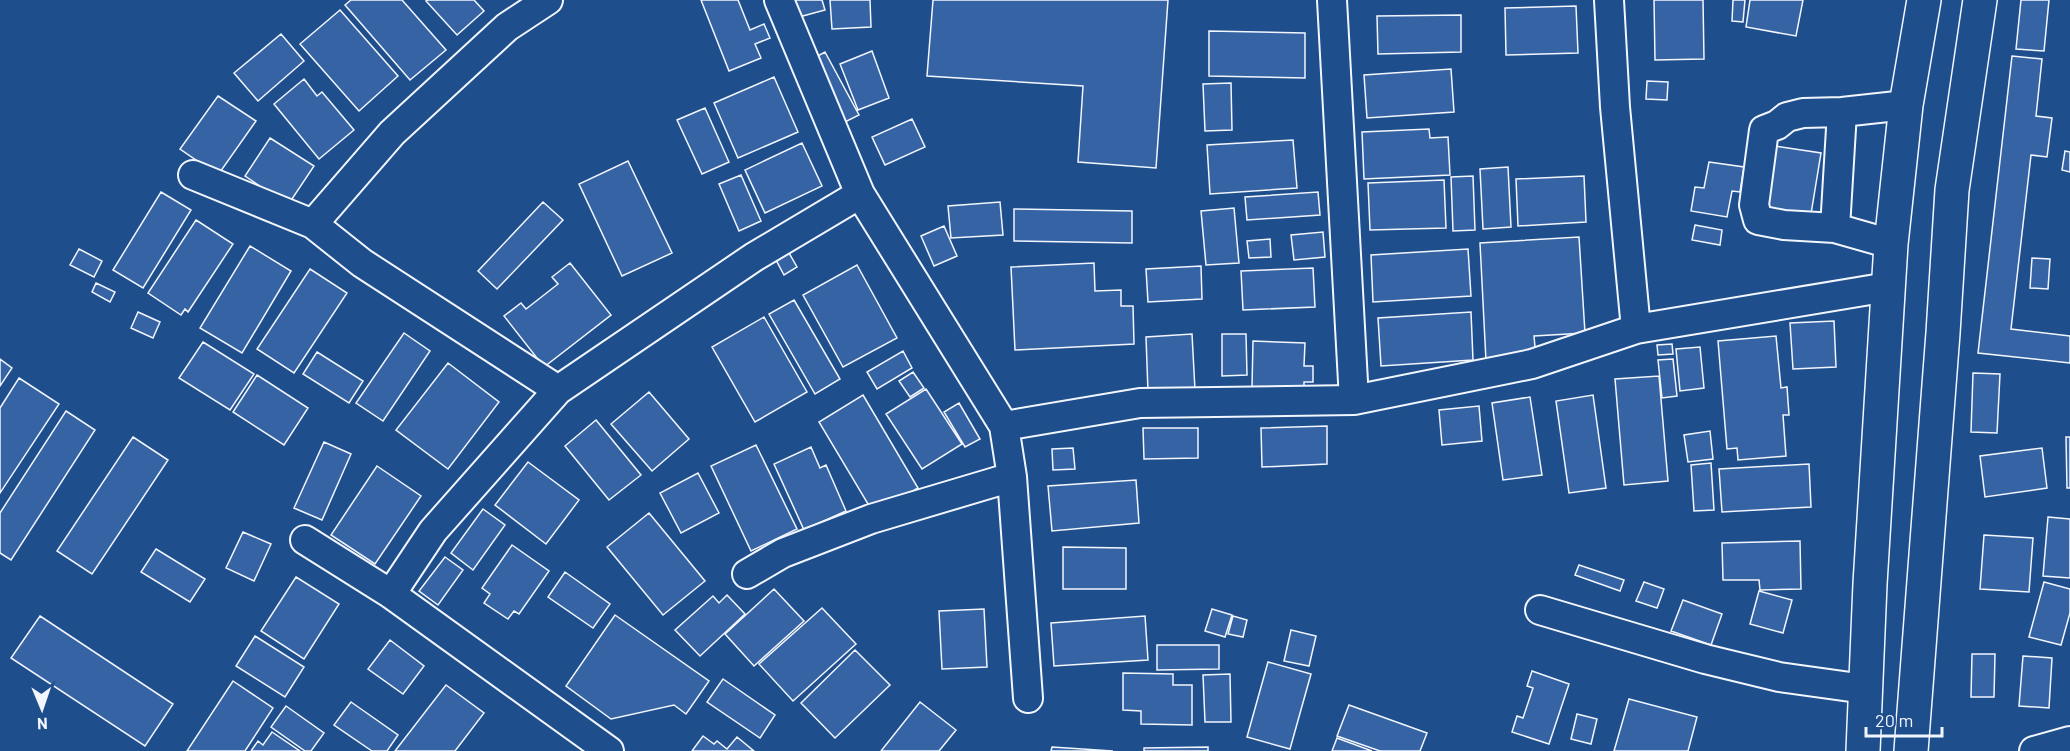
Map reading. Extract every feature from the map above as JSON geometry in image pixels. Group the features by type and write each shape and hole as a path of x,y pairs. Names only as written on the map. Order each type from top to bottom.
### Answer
{"highway":[{"path":"1863,751 1891,244 1906,105 1924,0"},
{"path":"1911,751 1945,314 1952,190 1980,0"}],"street":[{"path":"313,224 392,133 507,27 548,0"},
{"path":"779,0 860,194 1004,426 1012,477 1028,698"},
{"path":"1332,0 1354,400"},
{"path":"1609,0 1615,107 1636,329"},
{"path":"1891,244 1835,228 1784,225 1758,220 1754,205 1764,130 1777,125 1787,117 1803,113 1842,112 1906,105"},
{"path":"1835,228 1842,112"},
{"path":"193,175 313,224 362,263 558,390"},
{"path":"391,594 433,531 558,390 754,257 860,194"},
{"path":"1004,426 1140,403 1354,400 1532,363 1636,329 1888,287"},
{"path":"747,574 783,553 871,519 1012,477"},
{"path":"305,540 391,594 609,751"},
{"path":"1540,610 1705,659 1779,677 1865,689"},
{"path":"2034,751 2070,741"}],"building":[{"path":"351,0 402,0 446,50 410,80 345,5"},
{"path":"474,0 484,11 457,35 426,1"},
{"path":"701,0 738,0 750,30 764,24 770,38 755,44 761,58 729,71"},
{"path":"795,0 822,0 825,10 799,17"},
{"path":"830,0 870,0 871,27 832,29"},
{"path":"933,0 1168,0 1156,168 1078,162 1083,86 927,76"},
{"path":"1654,0 1703,0 1704,59 1655,60"},
{"path":"1733,0 1745,0 1743,22 1732,21"},
{"path":"1750,0 1803,0 1796,36 1746,27"},
{"path":"2021,0 2049,0 2044,51 2016,49"},
{"path":"1576,6 1578,53 1506,55 1505,8"},
{"path":"340,10 398,76 359,111 300,44"},
{"path":"1461,15 1461,52 1378,54 1377,16"},
{"path":"1209,31 1305,33 1305,78 1209,76"},
{"path":"281,34 304,61 258,101 234,73"},
{"path":"872,51 889,98 858,110 840,64"},
{"path":"825,52 859,115 845,122 812,59"},
{"path":"2012,56 2042,59 2036,116 2052,118 2047,157 2031,155 2011,329 2070,336 2070,363 1978,353"},
{"path":"1451,69 1454,112 1367,118 1364,75"},
{"path":"774,77 798,132 738,158 714,103"},
{"path":"304,79 317,96 322,92 354,130 319,159 274,104"},
{"path":"1647,81 1668,82 1667,100 1646,99"},
{"path":"1231,83 1232,130 1205,131 1203,84"},
{"path":"218,96 256,121 218,175 180,149"},
{"path":"705,108 729,162 702,174 677,120"},
{"path":"912,119 925,147 885,165 872,137"},
{"path":"1429,129 1430,138 1448,137 1450,175 1364,179 1362,132"},
{"path":"270,138 314,166 288,205 245,176"},
{"path":"1293,140 1297,188 1210,194 1207,145"},
{"path":"802,143 822,186 765,213 745,170"},
{"path":"1769,145 1821,153 1810,220 1757,212"},
{"path":"2065,151 2070,152 2070,172 2062,170"},
{"path":"628,161 672,253 622,276 579,184"},
{"path":"1709,162 1744,167 1740,192 1732,191 1727,217 1691,211 1695,187 1704,188"},
{"path":"1508,167 1511,227 1483,229 1480,169"},
{"path":"741,175 761,221 739,231 719,184"},
{"path":"1473,176 1475,230 1453,231 1451,177"},
{"path":"1584,176 1586,222 1518,226 1516,179"},
{"path":"1444,180 1446,228 1370,230 1368,183"},
{"path":"161,192 191,210 143,288 113,270"},
{"path":"1318,192 1320,215 1247,220 1245,197"},
{"path":"543,202 563,220 497,289 478,271"},
{"path":"1000,202 1003,235 951,238 948,206"},
{"path":"1234,208 1239,263 1206,265 1201,211"},
{"path":"1014,209 1132,211 1132,243 1014,241"},
{"path":"196,220 233,244 188,312 185,309 181,315 148,293"},
{"path":"1695,225 1722,230 1720,245 1692,240"},
{"path":"944,226 957,256 934,266 921,236"},
{"path":"1323,232 1325,257 1294,260 1291,235"},
{"path":"1579,237 1585,333 1534,336 1536,358 1486,361 1480,243"},
{"path":"1270,239 1271,257 1249,258 1247,241"},
{"path":"250,246 291,271 242,353 200,328"},
{"path":"79,249 102,261 94,277 70,265"},
{"path":"1468,249 1471,296 1373,302 1371,255"},
{"path":"789,253 797,267 784,275 776,260"},
{"path":"2032,258 2050,259 2048,289 2030,288"},
{"path":"570,263 611,315 544,367 504,316 521,303 526,309 558,284 552,277"},
{"path":"1094,263 1095,291 1121,290 1121,306 1133,306 1134,344 1015,350 1011,267"},
{"path":"857,265 897,338 843,367 803,295"},
{"path":"1201,266 1202,299 1148,302 1146,269"},
{"path":"1313,268 1315,307 1243,310 1241,271"},
{"path":"310,269 347,293 294,373 257,349"},
{"path":"96,283 115,292 110,302 92,292"},
{"path":"794,300 840,379 815,394 769,314"},
{"path":"138,312 160,322 153,338 131,328"},
{"path":"1471,312 1473,360 1381,366 1378,318"},
{"path":"764,317 807,392 755,422 712,347"},
{"path":"1834,321 1836,367 1793,369 1790,323"},
{"path":"404,333 430,351 383,421 356,403"},
{"path":"1192,334 1195,390 1148,392 1146,337"},
{"path":"1222,334 1246,334 1247,375 1222,376"},
{"path":"1776,336 1781,388 1787,387 1789,415 1783,415 1786,456 1738,460 1737,448 1727,449 1718,341"},
{"path":"1253,341 1305,343 1304,366 1313,366 1313,382 1304,382 1304,388 1252,387"},
{"path":"203,342 254,374 230,410 179,378"},
{"path":"1672,344 1673,354 1658,355 1657,345"},
{"path":"1700,347 1704,388 1680,391 1676,349"},
{"path":"903,351 912,368 877,389 867,372"},
{"path":"317,352 363,381 349,403 303,374"},
{"path":"0,359 12,368 0,386"},
{"path":"1673,359 1677,396 1662,398 1658,360"},
{"path":"448,363 499,402 448,469 396,430"},
{"path":"913,372 924,388 910,397 899,381"},
{"path":"1973,373 2000,374 1997,433 1971,432"},
{"path":"257,375 308,408 284,445 233,412"},
{"path":"1659,376 1668,481 1624,485 1615,379"},
{"path":"19,378 59,404 0,493 0,408"},
{"path":"926,389 962,444 922,469 886,414"},
{"path":"649,392 689,439 652,471 611,424"},
{"path":"863,395 918,488 874,514 819,422"},
{"path":"1593,395 1606,488 1569,493 1556,401"},
{"path":"1530,397 1542,475 1503,480 1492,403"},
{"path":"959,403 980,439 965,447 944,412"},
{"path":"1479,406 1482,441 1442,445 1439,410"},
{"path":"66,411 95,430 11,560 0,553 0,513"},
{"path":"596,420 641,475 609,500 565,446"},
{"path":"1327,426 1327,464 1262,467 1261,428"},
{"path":"1143,428 1198,428 1198,458 1144,459"},
{"path":"1710,431 1713,459 1688,462 1684,435"},
{"path":"133,437 168,460 92,574 57,551"},
{"path":"2066,437 2070,437 2070,488 2067,488"},
{"path":"324,442 351,454 322,520 294,508"},
{"path":"756,445 797,529 751,551 711,466"},
{"path":"811,447 820,468 826,465 846,511 804,530 774,464"},
{"path":"1073,448 1075,469 1053,470 1052,449"},
{"path":"2042,448 2047,488 1985,497 1980,456"},
{"path":"528,462 579,500 546,544 495,505"},
{"path":"1711,463 1714,510 1694,511 1691,465"},
{"path":"1809,464 1811,507 1722,512 1719,469"},
{"path":"377,466 421,496 375,564 331,535"},
{"path":"698,473 719,513 681,533 660,493"},
{"path":"1136,480 1139,523 1052,531 1048,486"},
{"path":"483,509 505,525 473,570 451,553"},
{"path":"649,513 705,581 663,615 607,547"},
{"path":"2048,517 2070,519 2070,578 2043,576"},
{"path":"243,532 271,544 254,581 226,568"},
{"path":"1984,535 2033,538 2029,592 1980,589"},
{"path":"1800,541 1801,589 1760,590 1759,580 1723,580 1722,543"},
{"path":"512,545 549,571 519,614 514,611 508,619 484,603 490,594 482,588"},
{"path":"1063,547 1126,548 1126,589 1063,589"},
{"path":"156,549 205,579 190,602 141,572"},
{"path":"445,557 463,570 438,605 419,591"},
{"path":"1579,565 1624,580 1620,591 1575,575"},
{"path":"565,572 610,604 593,628 548,597"},
{"path":"296,577 339,604 304,659 261,631"},
{"path":"1644,582 1664,589 1657,608 1636,601"},
{"path":"2044,582 2070,589 2070,613 2061,645 2029,637"},
{"path":"774,589 804,621 754,666 725,634"},
{"path":"1759,591 1792,600 1783,633 1750,624"},
{"path":"727,595 745,614 700,656 675,630 713,596 719,603"},
{"path":"1683,600 1722,614 1711,645 1671,631"},
{"path":"822,608 856,644 793,701 759,664"},
{"path":"984,609 987,667 942,669 939,611"},
{"path":"1212,609 1232,615 1225,637 1205,631"},
{"path":"615,615 709,681 686,714 674,705 611,719 566,686"},
{"path":"40,616 173,704 145,746 11,658"},
{"path":"1145,616 1148,660 1054,666 1051,623"},
{"path":"1233,616 1247,620 1243,637 1228,634"},
{"path":"1291,630 1316,636 1309,666 1284,661"},
{"path":"255,636 304,667 285,697 236,666"},
{"path":"390,640 424,666 403,694 368,669"},
{"path":"1157,645 1219,645 1219,669 1157,670"},
{"path":"855,650 890,685 835,738 801,703"},
{"path":"1972,654 1995,654 1994,697 1971,697"},
{"path":"2023,656 2052,658 2049,708 2019,706"},
{"path":"1268,662 1311,674 1290,749 1247,737"},
{"path":"1532,671 1569,684 1549,744 1512,732 1517,716 1523,718 1533,688 1527,686"},
{"path":"1123,673 1173,674 1173,685 1192,685 1192,725 1141,724 1141,711 1123,710"},
{"path":"1230,674 1231,722 1205,722 1203,675"},
{"path":"723,679 775,715 760,738 707,702"},
{"path":"233,681 273,708 245,751 187,751"},
{"path":"446,685 484,713 455,751 395,751"},
{"path":"1629,699 1697,717 1688,751 1614,751"},
{"path":"351,702 398,735 387,751 372,751 334,725"},
{"path":"920,702 956,730 939,751 881,751"},
{"path":"1349,705 1427,733 1420,751 1380,751 1337,736"},
{"path":"286,706 324,733 311,751 305,751 271,727"},
{"path":"1577,714 1597,719 1591,744 1571,739"},
{"path":"272,732 300,751 251,751 258,741 263,745"},
{"path":"703,736 714,744 717,741 727,749 737,737 754,751 692,751"},
{"path":"1337,738 1372,751 1332,751"},
{"path":"1052,747 1113,751 1051,751"},
{"path":"1208,747 1208,751 1144,751 1144,748"}]}
